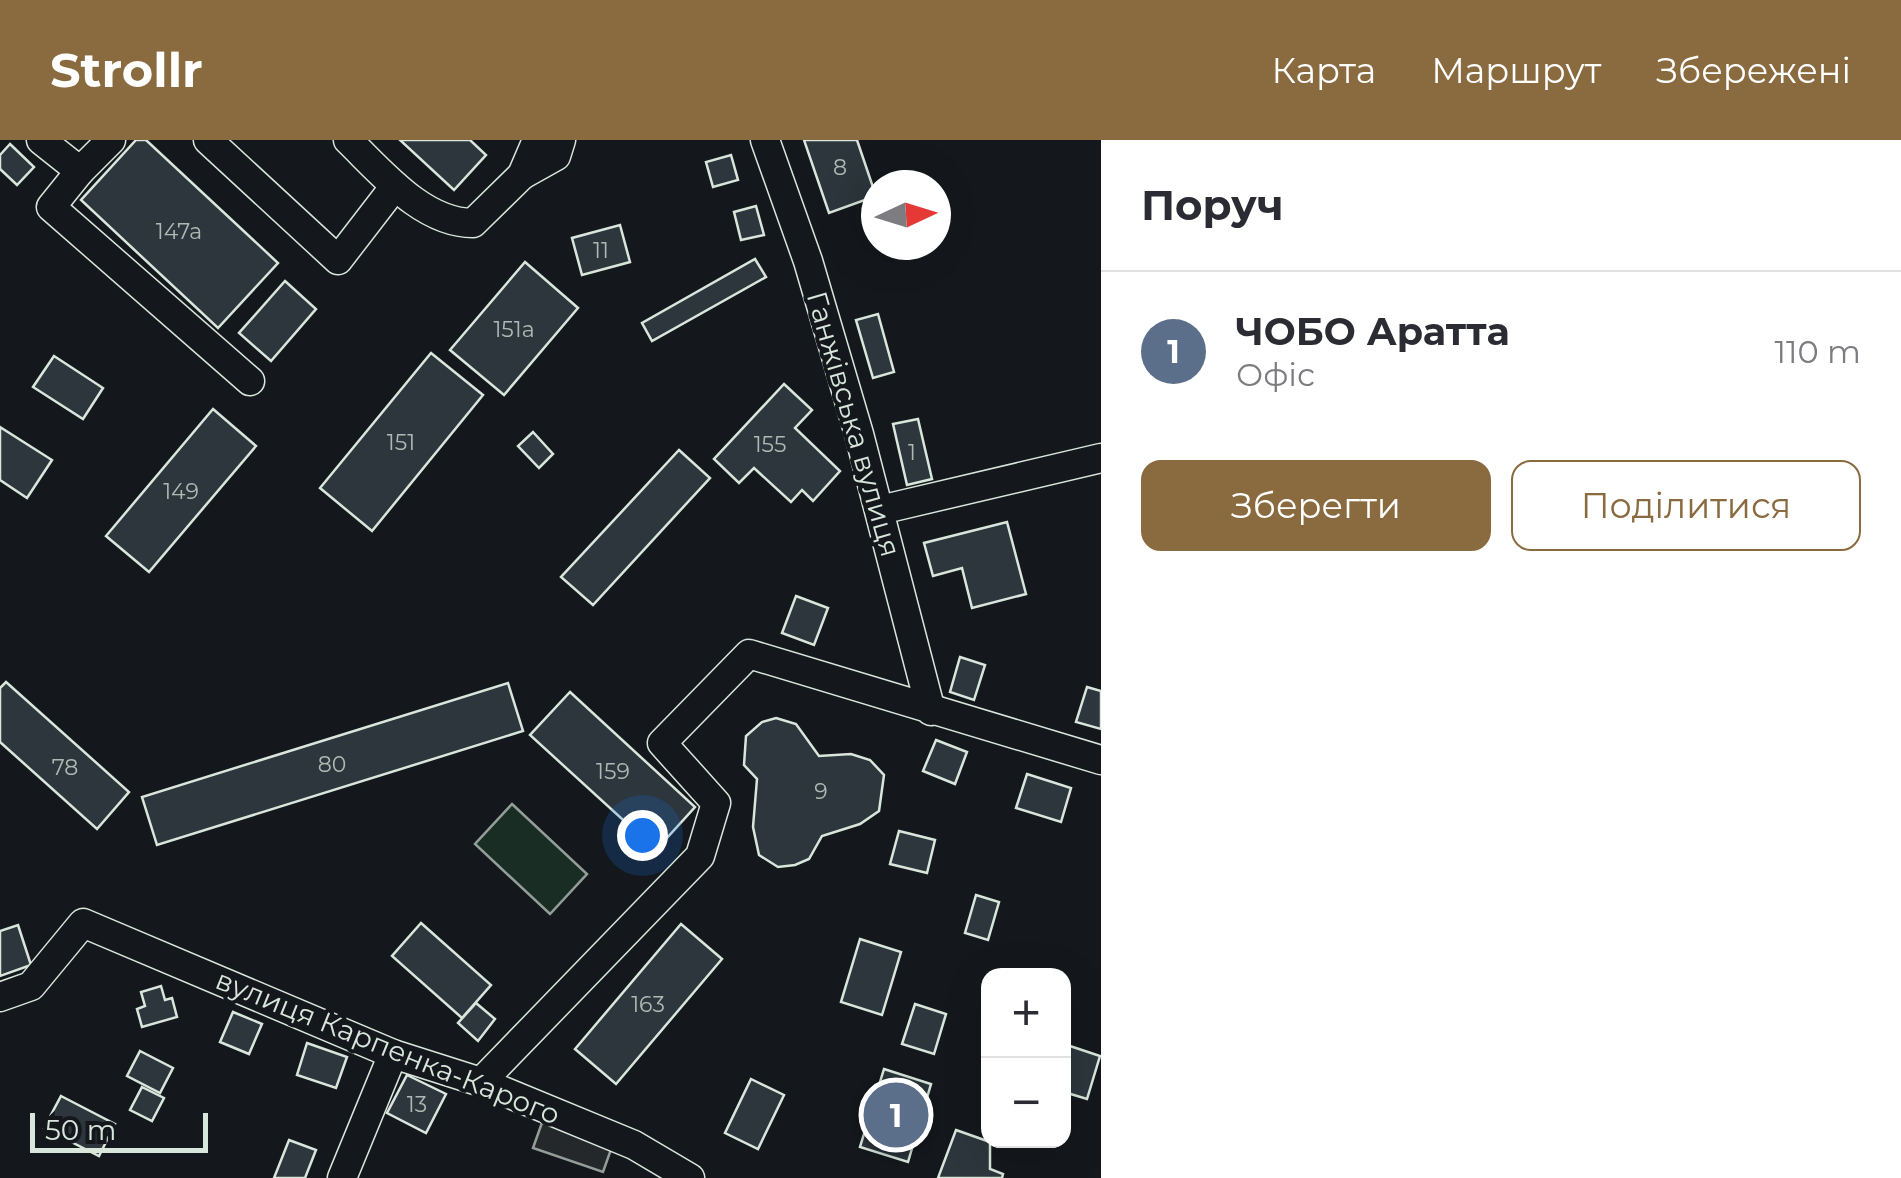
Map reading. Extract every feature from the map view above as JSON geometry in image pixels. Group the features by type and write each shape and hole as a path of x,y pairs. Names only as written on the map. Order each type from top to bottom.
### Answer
{"street":[{"path":"41,140 80,171"},
{"path":"110,140 51,207 250,380"},
{"path":"208,140 338,260 396,186"},
{"path":"348,140 396,186 451,223 473,223 522,175 556,156 562,140"},
{"path":"522,175 538,140"},
{"name":"Ганжівська вулиця","path":"766,140 808,260 880,510 931,711"},
{"path":"880,510 1101,458"},
{"path":"481,1082 700,856 716,803 662,743 749,654 1101,760"},
{"name":"вулиця Карпенка-Карого","path":"0,997 32,986 82,923 393,1054 481,1082 634,1145 690,1178"},
{"path":"342,1178 393,1054"}],"green space":[{"path":"512,804 587,874 550,914 475,844"}],"shaded area":[{"path":"544,1117 614,1141 603,1172 533,1148"}],"building":[{"path":"136,140 146,140 278,263 218,328 81,200"},
{"path":"400,140 470,140 486,155 454,190"},
{"path":"804,140 857,140 867,170 861,170 861,201 829,213"},
{"path":"10,144 34,167 17,185 0,169 0,155"},
{"path":"731,155 738,180 713,187 706,162"},
{"path":"756,206 764,235 741,240 734,212"},
{"path":"620,225 630,262 582,275 572,238"},
{"path":"755,259 766,277 652,341 642,323"},
{"path":"525,262 578,308 504,395 450,350"},
{"path":"285,281 316,309 271,361 239,333"},
{"path":"878,314 894,372 873,378 856,320"},
{"path":"431,353 483,395 372,531 320,488"},
{"path":"54,356 103,388 83,419 33,387"},
{"path":"784,384 812,410 795,428 840,471 813,501 802,490 791,502 754,468 739,483 714,459"},
{"path":"213,409 256,446 149,572 106,536"},
{"path":"918,419 932,479 907,485 893,424"},
{"path":"0,427 52,460 27,498 0,480"},
{"path":"533,432 553,454 539,468 518,446"},
{"path":"679,450 710,478 593,605 561,577"},
{"path":"1007,522 1026,594 972,608 962,568 933,576 924,543"},
{"path":"796,596 828,608 814,645 782,633"},
{"path":"960,657 985,665 974,700 950,692"},
{"path":"6,682 129,792 97,829 0,742 0,688"},
{"path":"508,683 523,731 157,845 142,797"},
{"path":"1087,687 1101,691 1101,729 1076,722"},
{"path":"570,692 695,807 656,850 530,735"},
{"path":"776,718 796,724 819,756 851,754 870,760 884,775 879,811 860,824 822,836 809,859 778,867 759,855 753,827 757,779 744,765 746,736 762,722"},
{"path":"936,740 967,752 955,784 923,771"},
{"path":"1027,774 1071,788 1061,822 1016,808"},
{"path":"899,831 935,840 927,873 890,864"},
{"path":"976,895 999,902 988,940 965,933"},
{"path":"421,923 491,985 462,1018 392,956"},
{"path":"681,924 722,959 616,1084 575,1049"},
{"path":"18,925 31,965 0,976 0,931"},
{"path":"860,939 901,952 882,1015 841,1002"},
{"path":"161,986 165,1000 172,998 177,1017 142,1027 137,1009 145,1006 141,992"},
{"path":"476,1003 495,1019 478,1041 458,1023"},
{"path":"915,1004 946,1014 934,1054 902,1044"},
{"path":"233,1012 262,1024 249,1054 220,1042"},
{"path":"307,1043 347,1057 336,1088 297,1075"},
{"path":"1071,1046 1100,1056 1087,1099 1071,1094"},
{"path":"140,1051 173,1068 160,1093 127,1076"},
{"path":"884,1069 931,1084 908,1162 860,1147"},
{"path":"407,1075 446,1094 426,1133 387,1113"},
{"path":"751,1079 784,1095 758,1149 725,1133"},
{"path":"142,1087 164,1098 152,1121 130,1110"},
{"path":"61,1096 115,1124 99,1156 44,1128"},
{"path":"956,1130 981,1139 981,1148 990,1148 990,1169 1003,1174 1002,1178 938,1178"},
{"path":"289,1140 316,1150 305,1178 274,1178"}],"place":[{"name":"ЧОБО Аратта","path":"896,1115"}]}
